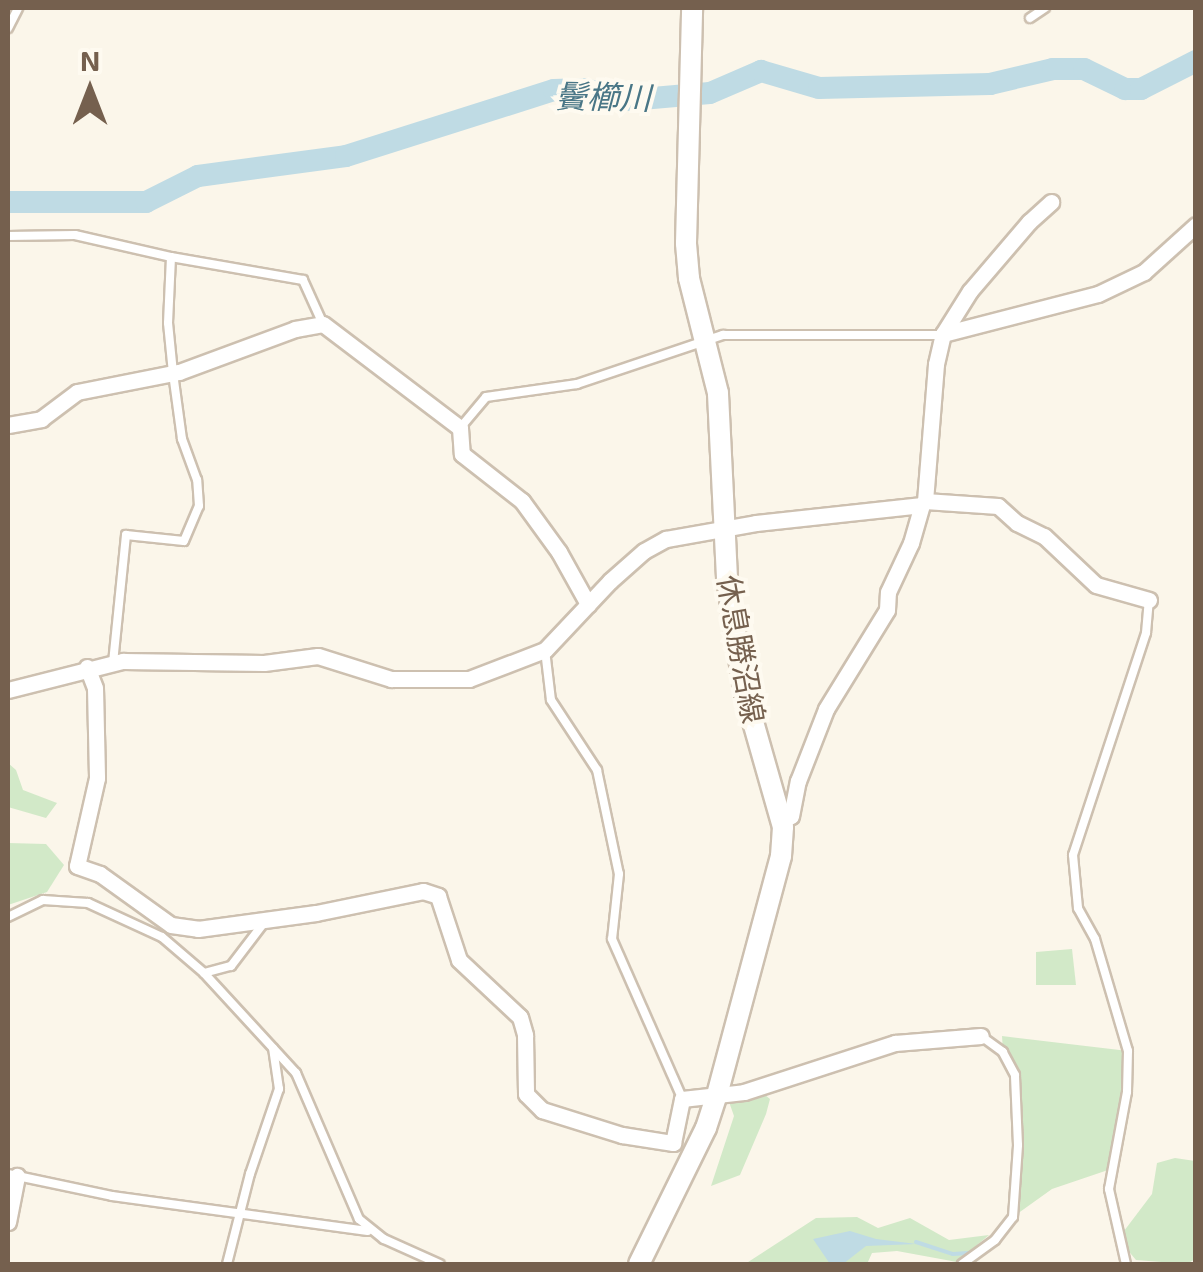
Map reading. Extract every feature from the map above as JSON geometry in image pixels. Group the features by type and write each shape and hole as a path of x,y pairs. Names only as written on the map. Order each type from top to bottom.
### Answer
{"main road":[{"name":"休息勝沼線","path":"639,1264 706,1128 781,856 782,819 746,694 727,578 718,392 689,278 686,242 693,16"}],"street":[{"path":"782,819 791,816 798,780 826,709 861,646 887,610 888,592 911,543 923,503 943,334 970,291 1051,202"},
{"path":"943,334 1098,294 1144,272 1196,225"},
{"path":"8,425 41,419 77,392 173,373 295,329 323,324 460,428 462,454 522,501 559,552 588,604"},
{"path":"8,690 86,667 113,664 264,663 318,656 391,680 469,679 546,650 644,551 666,539 923,503 998,506 1018,523 1044,536 1096,585 1150,600"},
{"path":"86,667 95,688 97,778 77,866 100,874 170,925 198,930 423,890 438,896 460,960 520,1017 526,1035 526,1094 542,1110 622,1135 674,1143 682,1098 717,1096 791,1078 895,1043 981,1036"},
{"path":"8,1222 12,1175"}],"lane":[{"path":"8,28 18,8"},
{"path":"1030,18 1045,8"},
{"path":"8,236 75,235 170,257 303,280 323,324"},
{"path":"113,664 126,535 184,541 199,506 197,480 182,440 173,373 168,322 170,257"},
{"path":"460,428 486,397 577,384 706,340 753,333 810,333 833,338 943,334"},
{"path":"1126,1264 1109,1189 1127,1092 1128,1051 1094,939 1078,908 1073,856 1146,633 1150,600"},
{"path":"546,650 551,700 597,770 619,874 612,938 682,1098"},
{"path":"8,917 42,900 88,903 162,937 204,973 272,1042 296,1073 342,1186 370,1231"},
{"path":"204,973 231,966 266,920"},
{"path":"962,1264 995,1240 1013,1218 1018,1145 1015,1074 1002,1052 981,1036"},
{"path":"227,1264 279,1088 272,1042"},
{"path":"12,1175 112,1196 370,1231 440,1264"}],"green space":[{"path":"8,763 16,770 23,790 57,803 46,818 8,807"},
{"path":"8,843 46,844 64,865 47,892 8,905"},
{"path":"1072,949 1076,985 1036,985 1036,952"},
{"path":"1002,1036 1128,1051 1127,1092 1111,1169 1052,1189 1013,1217 1015,1075 1003,1052"},
{"path":"760,1091 770,1099 740,1175 711,1186 734,1116 728,1099"},
{"path":"1175,1158 1195,1161 1195,1259 1187,1264 1136,1260 1126,1248 1124,1231 1152,1194 1157,1163"},
{"path":"857,1217 878,1228 910,1218 949,1240 989,1235 957,1262 897,1251 872,1253 867,1264 745,1264 816,1218"}],"water":[{"path":"850,1231 917,1244 866,1246 843,1264 830,1264 813,1239"}],"waterway":[{"name":"鬢櫛川","path":"8,202 146,202 198,176 346,156 554,90 584,89 630,100 710,93 761,71 819,88 990,84 1053,69 1084,69 1125,89 1141,89 1196,61"},
{"path":"916,1242 953,1254 968,1253"}]}
